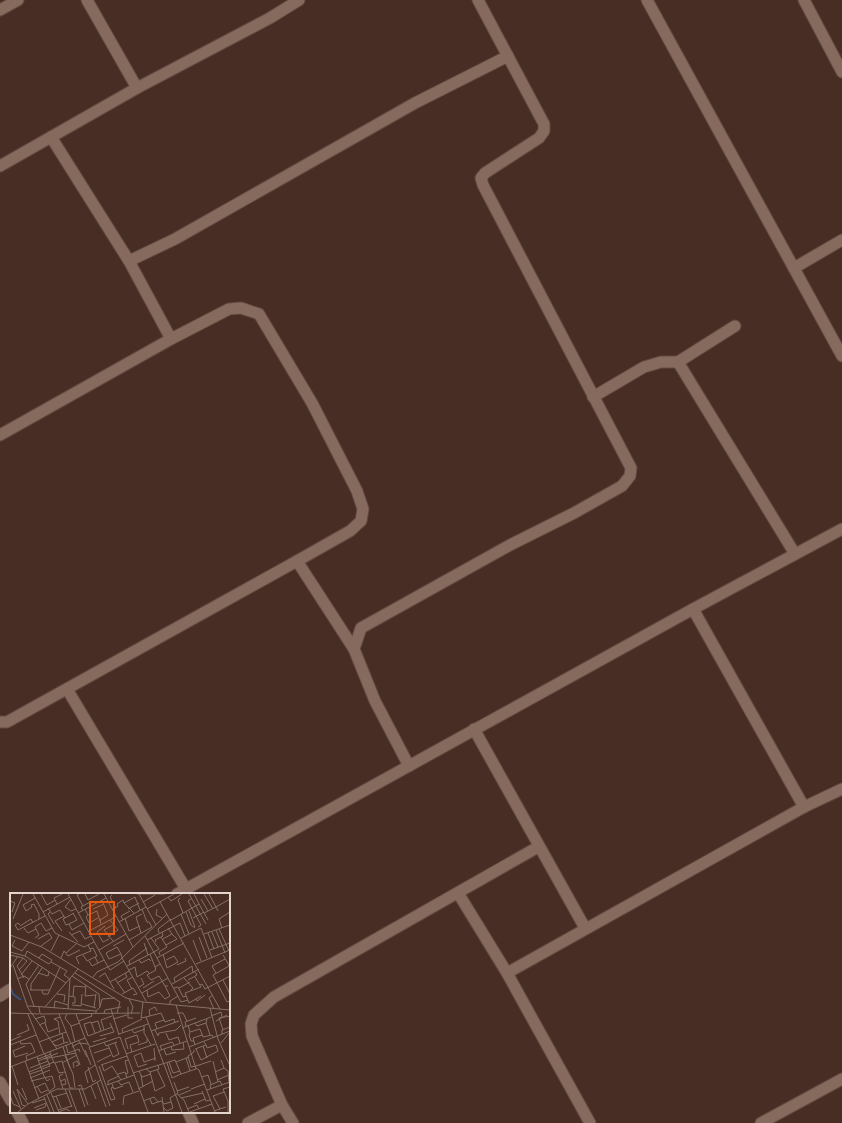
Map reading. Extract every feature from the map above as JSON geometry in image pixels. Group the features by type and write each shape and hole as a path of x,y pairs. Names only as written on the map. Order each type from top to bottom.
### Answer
{"street":[{"path":"0,10 18,0"},
{"path":"87,0 137,88"},
{"path":"0,166 137,88 270,18 299,0"},
{"path":"354,649 358,635 367,623 510,545 574,513 622,486 630,476 631,468 483,185 481,178 485,173 540,138 544,131 544,124 478,0"},
{"path":"646,0 842,356"},
{"path":"804,0 842,72"},
{"path":"129,261 175,240 415,103 508,56"},
{"path":"51,137 129,261 171,339"},
{"path":"794,268 842,240"},
{"path":"0,435 171,339 229,309 241,308 259,314 312,403 358,491 363,508 362,520 350,531 320,546 297,561 7,722 0,722"},
{"path":"593,397 644,367 661,362 678,362 735,326"},
{"path":"678,362 795,554"},
{"path":"67,689 181,891 693,609 842,529"},
{"path":"297,561 354,649 375,701 409,766"},
{"path":"693,609 804,807"},
{"path":"474,729 538,847 585,928"},
{"path":"506,973 804,807 842,789"},
{"path":"293,1123 282,1105 252,1036 251,1024 254,1015 274,997 538,847"},
{"path":"458,893 506,973 590,1123"},
{"path":"0,996 10,990"},
{"path":"761,1123 842,1079"},
{"path":"0,1082 10,1099"},
{"path":"248,1123 282,1105"},
{"path":"18,1113 23,1123"},
{"path":"188,1113 193,1123"}]}
